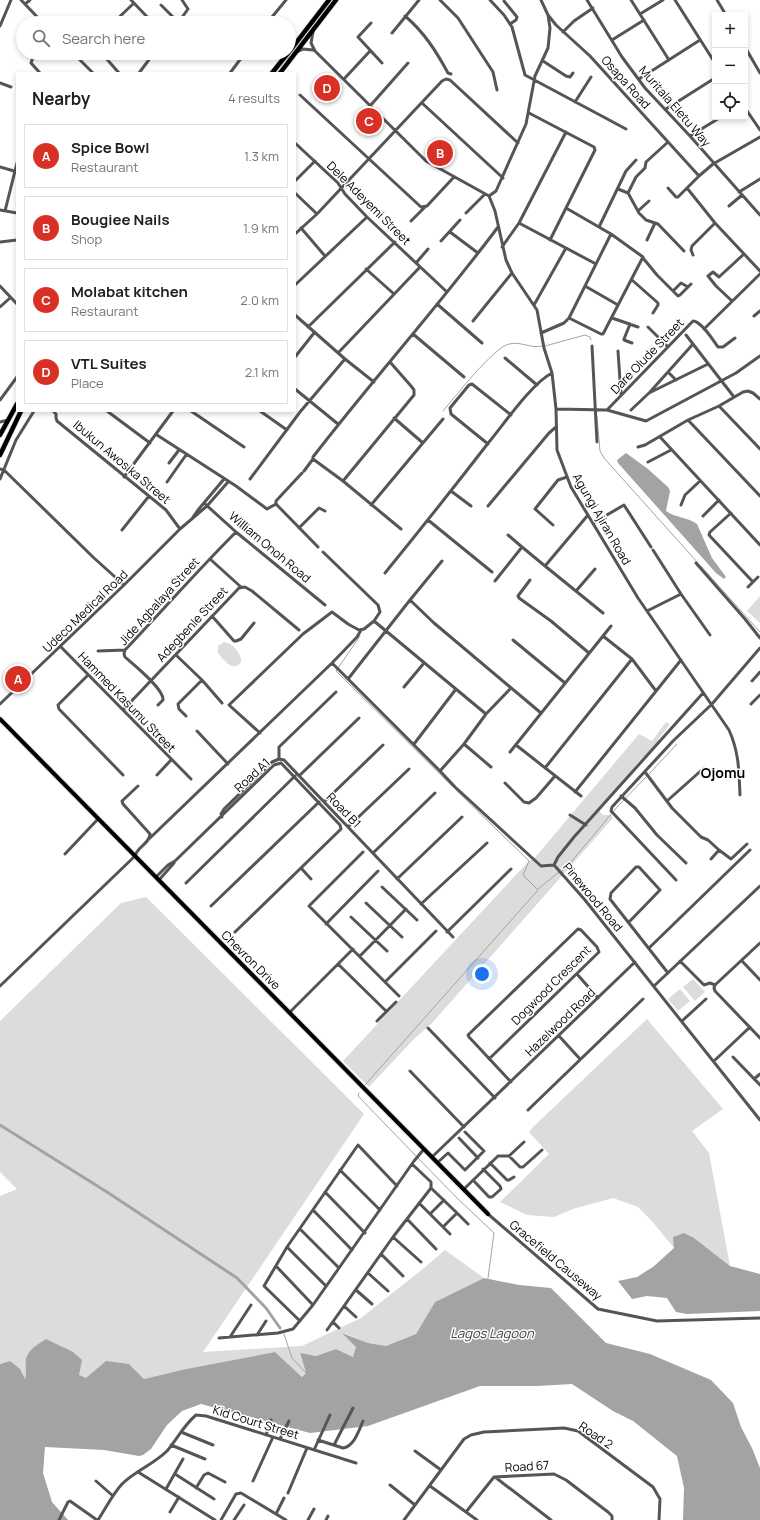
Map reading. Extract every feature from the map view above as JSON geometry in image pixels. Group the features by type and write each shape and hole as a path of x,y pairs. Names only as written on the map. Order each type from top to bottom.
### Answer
{"highway":[{"path":"296,42 330,0"},
{"path":"296,52 336,0"},
{"path":"273,72 282,60"},
{"path":"281,72 290,60"},
{"path":"0,435 16,406"},
{"path":"0,455 21,412"}],"main road":[{"name":"Chevron Drive","path":"0,719 488,1214"}],"street":[{"path":"0,26 11,0"},
{"path":"21,0 36,16"},
{"path":"25,4 30,0"},
{"path":"182,0 188,9 183,16"},
{"path":"273,16 286,0"},
{"path":"392,33 419,0"},
{"path":"440,0 458,18 493,72 497,90"},
{"path":"490,0 514,30 525,75 626,129"},
{"name":"Osapa Road","path":"541,0 548,15 556,25 590,56 699,176"},
{"name":"Muritala Eletu Way","path":"587,0 622,57 645,88 666,109 680,128 690,136 760,215"},
{"path":"631,0 670,60"},
{"path":"640,14 663,0"},
{"path":"675,0 712,58"},
{"path":"717,0 724,12"},
{"path":"118,16 132,1 146,16"},
{"path":"504,1 517,17 516,20 510,24"},
{"path":"161,5 171,16"},
{"path":"563,32 574,21 592,8"},
{"path":"316,27 311,40 312,46 370,106 426,160 489,196 495,193 526,124 534,80 548,48 550,28 548,15"},
{"path":"405,16 416,26 434,47 448,73 451,74"},
{"path":"612,40 644,20"},
{"path":"371,23 358,37 382,63"},
{"path":"550,28 556,25"},
{"path":"639,79 700,40"},
{"path":"296,52 307,48 315,50"},
{"path":"746,48 760,73"},
{"path":"344,79 370,51"},
{"path":"32,60 31,63 39,72"},
{"path":"81,60 92,72"},
{"path":"107,60 118,72"},
{"path":"140,72 149,60"},
{"path":"231,72 240,60"},
{"path":"543,61 566,76 570,77 573,73"},
{"path":"370,106 408,63"},
{"path":"575,102 591,77"},
{"path":"296,233 317,214 368,158 442,81 446,79 450,80 518,143"},
{"path":"666,109 712,80"},
{"path":"0,89 1,83 11,87"},
{"path":"300,95 423,207"},
{"path":"422,103 502,178"},
{"path":"748,112 760,130"},
{"path":"529,113 594,147 594,152 550,240"},
{"path":"690,136 716,120"},
{"path":"502,248 519,223 566,132"},
{"path":"668,188 676,197 678,197 699,176 714,164 760,137"},
{"path":"628,193 636,177 645,168 646,162 668,142"},
{"name":"Dele Adeyemi Street","path":"296,144 342,188 345,194 367,217 448,292"},
{"path":"599,227 626,171 636,160"},
{"path":"296,180 315,161"},
{"path":"4,211 16,166"},
{"path":"0,167 14,171"},
{"path":"412,222 423,207 427,206 454,177"},
{"path":"729,206 740,193 760,179"},
{"path":"687,188 715,223 760,271"},
{"path":"618,189 628,193 638,211 646,220 658,224 684,251"},
{"path":"296,194 317,214"},
{"path":"466,213 485,194"},
{"name":"Agungi Ajiran Road","path":"489,196 495,211 502,248 512,273 537,310 544,348 552,373 556,408 557,450 571,487 647,611 729,730 737,751 739,762 740,795"},
{"path":"638,211 649,201"},
{"path":"566,208 611,234 642,255 657,275 679,296 691,284"},
{"path":"0,210 16,213"},
{"path":"296,284 367,217"},
{"path":"441,241 460,220"},
{"path":"519,223 596,264"},
{"path":"647,240 655,223"},
{"path":"693,255 691,250 692,246 715,223"},
{"path":"156,435 267,509 276,504 276,501 303,472 338,424 448,292 498,227"},
{"path":"301,228 325,256"},
{"path":"450,232 478,253"},
{"path":"541,333 564,323 569,318 611,234"},
{"path":"0,242 16,240"},
{"path":"308,327 395,242"},
{"path":"534,305 566,248"},
{"path":"416,263 428,250"},
{"path":"732,301 708,276 713,272 719,277 744,254"},
{"path":"569,318 602,334 612,318 643,258"},
{"path":"338,353 420,267"},
{"path":"366,269 394,294"},
{"path":"473,322 512,273"},
{"path":"704,329 760,274"},
{"path":"632,280 658,303 653,313"},
{"path":"673,291 681,283 688,287"},
{"path":"0,286 16,303"},
{"path":"585,286 618,305"},
{"path":"0,307 10,298"},
{"path":"438,304 482,343"},
{"path":"754,316 760,310"},
{"path":"296,316 374,382"},
{"path":"612,318 638,327"},
{"name":"Dare Olude Street","path":"607,410 693,321 696,321 704,329 720,348 735,338"},
{"path":"630,324 624,340 632,343"},
{"path":"648,327 668,347"},
{"path":"296,356 314,332"},
{"path":"413,334 464,378"},
{"path":"686,335 734,397"},
{"path":"631,410 693,344"},
{"path":"592,346 597,442"},
{"path":"618,351 621,395"},
{"path":"556,408 607,410 646,421 736,373 760,356"},
{"path":"505,358 537,385"},
{"path":"250,480 310,400 345,359"},
{"path":"343,481 414,395 414,390 390,362"},
{"path":"648,393 708,364"},
{"path":"668,372 676,380"},
{"path":"385,573 510,415 546,376 552,373"},
{"path":"0,400 16,378"},
{"path":"488,444 451,414 450,408 469,385 472,384 510,415"},
{"path":"296,389 338,424"},
{"path":"638,447 645,445 688,420 748,391 760,399"},
{"path":"719,406 760,449"},
{"path":"0,479 1,468 33,412"},
{"name":"Ibukun Awosika Street","path":"54,412 56,414 57,421 149,496 168,513 180,529"},
{"path":"108,412 150,443"},
{"path":"124,477 171,412"},
{"path":"192,412 244,447"},
{"path":"261,412 287,430"},
{"path":"394,418 423,443"},
{"path":"371,505 443,419"},
{"path":"0,422 8,420"},
{"path":"688,420 760,496"},
{"path":"488,506 549,433 556,427"},
{"path":"660,437 760,545"},
{"path":"169,463 179,450"},
{"path":"648,462 672,450"},
{"path":"167,482 186,455"},
{"path":"313,459 343,481 401,529"},
{"path":"1,468 124,586"},
{"path":"553,525 535,509 558,480 567,477"},
{"path":"194,516 224,479"},
{"path":"681,505 685,496 700,481"},
{"path":"194,516 207,506 228,482"},
{"path":"450,491 470,506"},
{"path":"122,530 149,496"},
{"path":"703,516 719,500"},
{"name":"William Onoh Road","path":"204,503 236,532 325,605"},
{"path":"276,504 318,547"},
{"path":"593,523 624,505 651,547"},
{"path":"299,528 319,508 325,510"},
{"path":"731,513 710,532 709,535 753,582"},
{"path":"546,566 588,515"},
{"name":"Udeco Medical Road","path":"0,704 124,586 194,516"},
{"path":"428,520 492,572"},
{"name":"Jide Agbalaya Street","path":"158,704 163,700 164,696 125,657 125,650 236,532"},
{"path":"508,535 603,613"},
{"path":"495,581 522,547"},
{"path":"653,550 681,594 710,635"},
{"path":"0,986 135,856 136,852 150,838 332,663 362,630 374,621 380,612 378,605 323,552"},
{"path":"210,559 242,587"},
{"path":"348,679 442,561"},
{"path":"696,564 760,638"},
{"path":"576,591 595,569"},
{"path":"748,587 758,577"},
{"path":"530,580 518,596 519,598 551,621 589,653"},
{"name":"Adegbenle Street","path":"123,710 236,590 242,587 252,591 299,630"},
{"path":"647,611 681,594"},
{"path":"410,600 434,623 541,713"},
{"path":"260,733 229,705 303,634 332,612 348,624 362,630"},
{"path":"212,616 234,641 241,639 254,623"},
{"path":"374,621 486,714"},
{"path":"510,752 610,626"},
{"path":"603,636 632,659 656,691"},
{"path":"513,640 565,683"},
{"name":"Hammed Kasumu Street","path":"61,647 191,779"},
{"path":"676,880 612,813 612,807 624,798 673,741 712,704 760,648"},
{"path":"98,651 125,650"},
{"path":"176,655 202,680 222,703"},
{"path":"545,768 632,659"},
{"path":"575,792 681,660"},
{"path":"332,663 455,787 541,866 554,865"},
{"path":"404,687 424,663"},
{"path":"752,681 760,672"},
{"path":"88,675 62,700 58,705 59,709 123,775"},
{"path":"186,716 179,709 178,704 202,680"},
{"path":"440,771 464,744 486,714 511,688"},
{"path":"414,744 456,689"},
{"path":"222,817 221,814 224,809 272,762 279,759 279,747 336,692"},
{"name":"Pinewood Road","path":"703,694 558,857 554,865 564,874 759,1118"},
{"path":"751,704 760,695"},
{"path":"299,776 359,718"},
{"path":"197,731 228,764"},
{"path":"464,744 491,767"},
{"path":"324,802 383,745"},
{"path":"516,745 581,796"},
{"name":"Road B1","path":"279,759 284,760 453,937"},
{"path":"157,775 171,760"},
{"name":"Road A1","path":"157,879 168,865 175,861 276,764 281,763 340,824 340,831 301,868"},
{"path":"667,801 704,768"},
{"path":"348,827 409,769"},
{"path":"645,772 667,801 701,837 708,840 731,859 747,844"},
{"path":"186,883 295,776"},
{"path":"505,784 524,802 529,803 536,798 555,776"},
{"path":"138,786 122,801 150,834 150,838"},
{"path":"373,853 435,793"},
{"path":"624,798 686,864"},
{"path":"211,906 319,802"},
{"path":"570,814 586,825"},
{"path":"397,879 462,817"},
{"path":"65,854 98,820"},
{"path":"421,904 486,843"},
{"path":"711,859 719,850"},
{"path":"648,948 750,850"},
{"path":"363,852 309,906 399,996"},
{"path":"629,922 659,893 660,890 642,869 636,867 611,893 610,899 668,973"},
{"path":"235,932 301,868 311,878"},
{"path":"447,932 511,868"},
{"path":"326,924 378,871"},
{"path":"654,986 760,886"},
{"path":"382,887 417,920"},
{"path":"366,903 402,937"},
{"path":"360,956 406,909"},
{"path":"351,917 387,951"},
{"name":"Dogwood Crescent","path":"580,929 598,947 599,952 577,974 489,1059 469,1037 470,1033 572,934 580,929"},
{"path":"385,982 436,931"},
{"path":"760,944 715,985 714,988 715,991 760,1038"},
{"path":"289,1012 353,949"},
{"path":"680,961 704,984 710,983 715,985"},
{"path":"742,961 760,980"},
{"name":"Hazelwood Road","path":"432,1158 635,962"},
{"path":"338,964 386,1011"},
{"path":"577,974 598,998"},
{"path":"528,1110 643,999"},
{"path":"682,1021 706,999"},
{"path":"377,1021 396,1002"},
{"path":"714,1061 750,1027"},
{"path":"428,1028 494,1098"},
{"path":"559,1036 580,1059"},
{"path":"733,1057 760,1085"},
{"path":"489,1059 511,1082"},
{"path":"410,1071 464,1127"},
{"path":"754,1079 760,1074"},
{"path":"437,1163 448,1153 465,1170 484,1152 465,1132"},
{"path":"458,1138 478,1158"},
{"path":"464,1189 498,1156 509,1156 524,1142"},
{"path":"300,1321 264,1286 287,1247 358,1145 398,1186"},
{"path":"219,1338 286,1332 293,1329 340,1268 424,1149"},
{"path":"509,1156 520,1167 523,1167 542,1150"},
{"path":"490,1163 507,1180 514,1177"},
{"path":"327,1330 393,1237 431,1188 431,1182 412,1164"},
{"path":"473,1180 489,1197 492,1197 501,1189 500,1186 483,1169"},
{"path":"340,1170 380,1210"},
{"path":"431,1188 468,1224"},
{"path":"325,1192 365,1233"},
{"path":"430,1214 444,1200"},
{"path":"419,1203 450,1234"},
{"path":"313,1210 352,1250"},
{"path":"443,1227 457,1213"},
{"name":"Gracefield Causeway","path":"488,1214 598,1309 656,1321 760,1318"},
{"path":"407,1219 436,1249"},
{"path":"300,1229 340,1268"},
{"path":"393,1237 421,1262"},
{"path":"287,1247 326,1286"},
{"path":"381,1254 403,1276"},
{"path":"276,1266 313,1305"},
{"path":"368,1273 388,1291"},
{"path":"356,1290 372,1304"},
{"path":"230,1337 251,1305"},
{"path":"344,1306 356,1317"},
{"path":"257,1335 266,1321"},
{"path":"333,1322 339,1328"},
{"path":"334,1445 353,1408"},
{"name":"Kid Court Street","path":"97,1520 122,1484 156,1460 171,1445 196,1415 206,1416 356,1463"},
{"path":"314,1450 330,1415"},
{"path":"266,1435 271,1420"},
{"path":"318,1440 347,1448 351,1444 363,1420"},
{"path":"280,1439 289,1421"},
{"name":"Road 2","path":"404,1520 464,1439 471,1434 564,1428 578,1431 653,1487 660,1499 659,1520"},
{"path":"181,1432 214,1445"},
{"path":"253,1481 273,1437"},
{"path":"171,1445 205,1459"},
{"path":"288,1493 306,1448"},
{"path":"415,1451 441,1470"},
{"path":"166,1490 183,1459"},
{"path":"138,1472 215,1520"},
{"path":"196,1488 204,1475 208,1473 225,1482"},
{"path":"175,1474 214,1499"},
{"name":"Road 67","path":"466,1512 492,1478 554,1474 566,1480 608,1512 612,1516 612,1520"},
{"path":"496,1477 551,1520"},
{"path":"96,1481 113,1496"},
{"path":"390,1485 415,1505"},
{"path":"430,1486 477,1520"},
{"path":"221,1520 236,1494 239,1493 286,1520"},
{"path":"170,1512 179,1497"},
{"path":"276,1514 284,1498"},
{"path":"59,1520 68,1502 72,1502 97,1520"},
{"path":"234,1520 244,1505"},
{"path":"308,1520 314,1510"},
{"path":"326,1520 328,1516"}],"shaded area":[{"path":"760,596 760,623 747,611"},
{"path":"224,642 231,644 238,652 241,662 238,665 232,666 218,653 218,646"},
{"path":"666,722 670,724 658,740 660,743 641,759 599,811 603,815 611,815 613,818 433,1022 413,1040 369,1087 343,1061 526,864 530,860 533,860 639,734 652,741"},
{"path":"146,897 364,1114 203,1352 302,1346 361,1318 445,1250 484,1278 435,1302 416,1334 386,1346 368,1343 344,1333 356,1347 353,1357 336,1349 316,1356 300,1354 306,1373 302,1377 275,1352 186,1369 144,1379 129,1364 86,1379 26,1358 27,1373 25,1379 10,1361 0,1364 0,1196 17,1189 0,1172 0,1021 121,903"},
{"path":"693,979 705,992 695,1001 683,987"},
{"path":"680,989 690,1001 678,1011 668,999"},
{"path":"647,1019 723,1109 692,1131 709,1153 730,1266 694,1238 674,1248 638,1207 613,1198 573,1209 554,1217 527,1215 500,1202 549,1154 529,1132 533,1127"}],"water":[{"path":"626,453 648,469 668,487 670,491 666,511 697,524 712,558 726,577 724,579 716,573 618,463 617,460"},
{"path":"684,1233 694,1238 730,1266 760,1274 760,1311 687,1314 676,1312 667,1298 647,1296 632,1299 618,1281 637,1277 653,1267 674,1248 673,1237"},
{"name":"Lagos Lagoon","path":"484,1278 519,1285 551,1288 606,1343 650,1354 711,1380 733,1403 741,1427 760,1468 760,1520 683,1520 684,1488 677,1456 633,1421 613,1411 572,1384 537,1386 480,1386 368,1426 310,1433 201,1404 182,1411 167,1425 151,1449 143,1455 139,1456 104,1450 45,1447 43,1473 52,1502 68,1520 0,1520 0,1364 10,1361 20,1369 25,1379 27,1356 34,1348 46,1339 73,1352 82,1360 79,1375 86,1378 106,1361 129,1364 144,1379 186,1369 275,1352 302,1377 306,1373 300,1353 316,1356 336,1349 353,1357 356,1347 342,1333 368,1343 386,1346 416,1334 435,1302"}],"waterway":[{"path":"545,346 585,335 590,337 591,340"},
{"path":"443,411 484,363 502,347 513,343 534,347 542,346"},
{"path":"597,417 600,451 604,458 698,563"},
{"path":"700,565 760,632"},
{"path":"360,636 336,671 453,787"},
{"path":"649,774 677,744"},
{"path":"562,871 618,806 646,777"},
{"path":"365,1085 538,890 523,875 529,861 455,789"},
{"path":"538,889 559,872"},
{"path":"359,1093 358,1096 416,1156"},
{"path":"0,1125 107,1192 237,1278 266,1308 280,1328"},
{"path":"418,1158 494,1233 488,1278"},
{"path":"284,1334 292,1358 306,1373"}],"place":[{"name":"VTL Suites","path":"327,88"},
{"name":"Molabat kitchen","path":"369,121"},
{"name":"Bougiee Nails","path":"440,153"},
{"name":"Spice Bowl","path":"18,679"}],"district":[{"name":"Ojomu","path":"723,772"}]}
